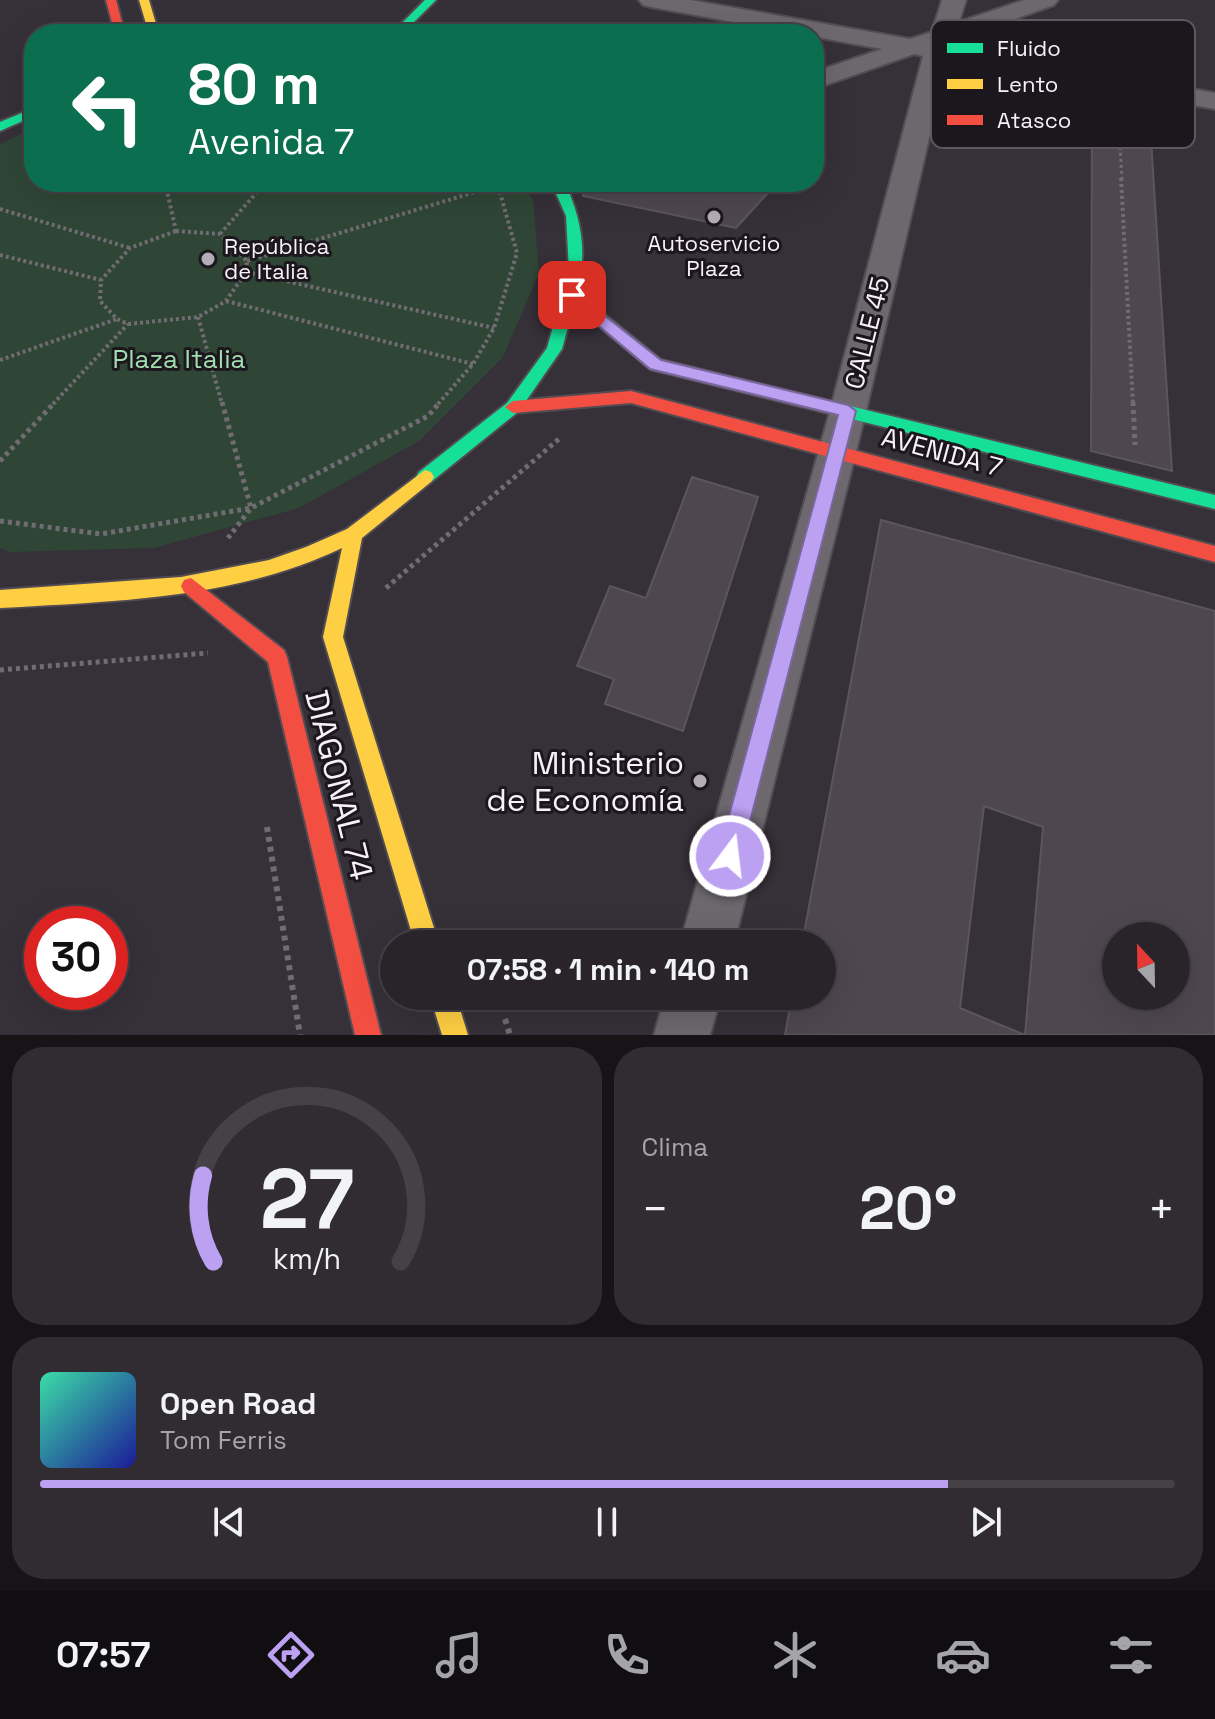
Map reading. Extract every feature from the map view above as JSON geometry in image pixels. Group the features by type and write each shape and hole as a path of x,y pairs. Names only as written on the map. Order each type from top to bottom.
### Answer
{"main road":[{"path":"111,0 117,24"},
{"path":"144,0 151,24"},
{"path":"406,24 431,0"},
{"path":"0,127 24,116"},
{"path":"0,599 191,586 280,565 354,533 513,407 554,349 572,295 576,270 573,216 562,192"},
{"name":"AVENIDA 7","path":"572,295 656,365 842,431 1215,554"},
{"name":"AVENIDA 7","path":"513,407 631,397 1137,482 1215,502"},
{"name":"DIAGONAL 74","path":"354,533 333,637 423,930"},
{"name":"DIAGONAL 74","path":"191,586 277,657 368,1035"},
{"path":"447,1010 455,1035"}],"street":[{"path":"651,0 800,24"},
{"name":"CALLE 45","path":"944,20 954,0"},
{"path":"995,20 1046,0"},
{"path":"824,28 931,45"},
{"path":"824,78 931,45"},
{"name":"CALLE 45","path":"711,930 842,431 931,45"},
{"path":"1195,97 1215,101"},
{"path":"682,1035 689,1010"}],"path":[{"path":"1119,148 1137,482"},
{"path":"167,192 176,231"},
{"path":"220,234 257,192"},
{"path":"247,261 469,192"},
{"path":"0,521 101,534 251,508 428,416 473,364 494,328 517,253 500,192"},
{"path":"0,209 130,248"},
{"path":"176,231 220,234 247,261 246,272 226,301 198,317 128,324 117,319 100,301 101,280 130,248 176,231"},
{"path":"0,255 101,280"},
{"path":"246,272 494,328"},
{"path":"226,301 473,364"},
{"path":"198,317 251,508"},
{"path":"0,360 117,319"},
{"path":"0,461 128,324"},
{"path":"382,591 567,433"},
{"path":"191,586 251,508"},
{"path":"0,670 217,653"}],"green space":[{"name":"Plaza Italia","path":"24,133 24,192 527,192 533,200 539,273 503,357 419,441 299,508 154,548 10,552 0,548 0,144"}],"building":[{"path":"1092,148 1152,148 1172,471 1091,451"},
{"name":"Autoservicio Plaza","path":"583,192 769,192 736,228 583,196"},
{"path":"692,477 758,497 683,731 605,704 614,679 577,666 610,586 646,598"},
{"path":"881,520 1215,611 1215,1035 1025,1035 785,1035 789,1010 836,1010 836,930 805,930","holes":["984,806 1043,827 1025,1035 960,1008"]}],"traffic: fast":[{"path":"406,24 431,0"},
{"path":"0,127 24,116"},
{"path":"425,477 513,407 554,349 576,270 573,216 562,192"},
{"path":"572,295 656,365 1215,502"}],"traffic: slow":[{"path":"144,0 151,24"},
{"path":"0,599 181,586 269,568 353,534 425,477"},
{"path":"354,533 333,637 423,930"},
{"path":"447,1010 455,1035"}],"traffic: jam":[{"path":"111,0 117,24"},
{"path":"513,407 631,397 1215,554"},
{"path":"191,586 277,657 368,1035"}],"place":[{"name":"Autoservicio Plaza","path":"714,217"},
{"name":"República de Italia","path":"208,259"},
{"name":"Ministerio de Economía","path":"700,781"}],"route":[{"path":"572,295 656,365 848,411 730,856"}]}
